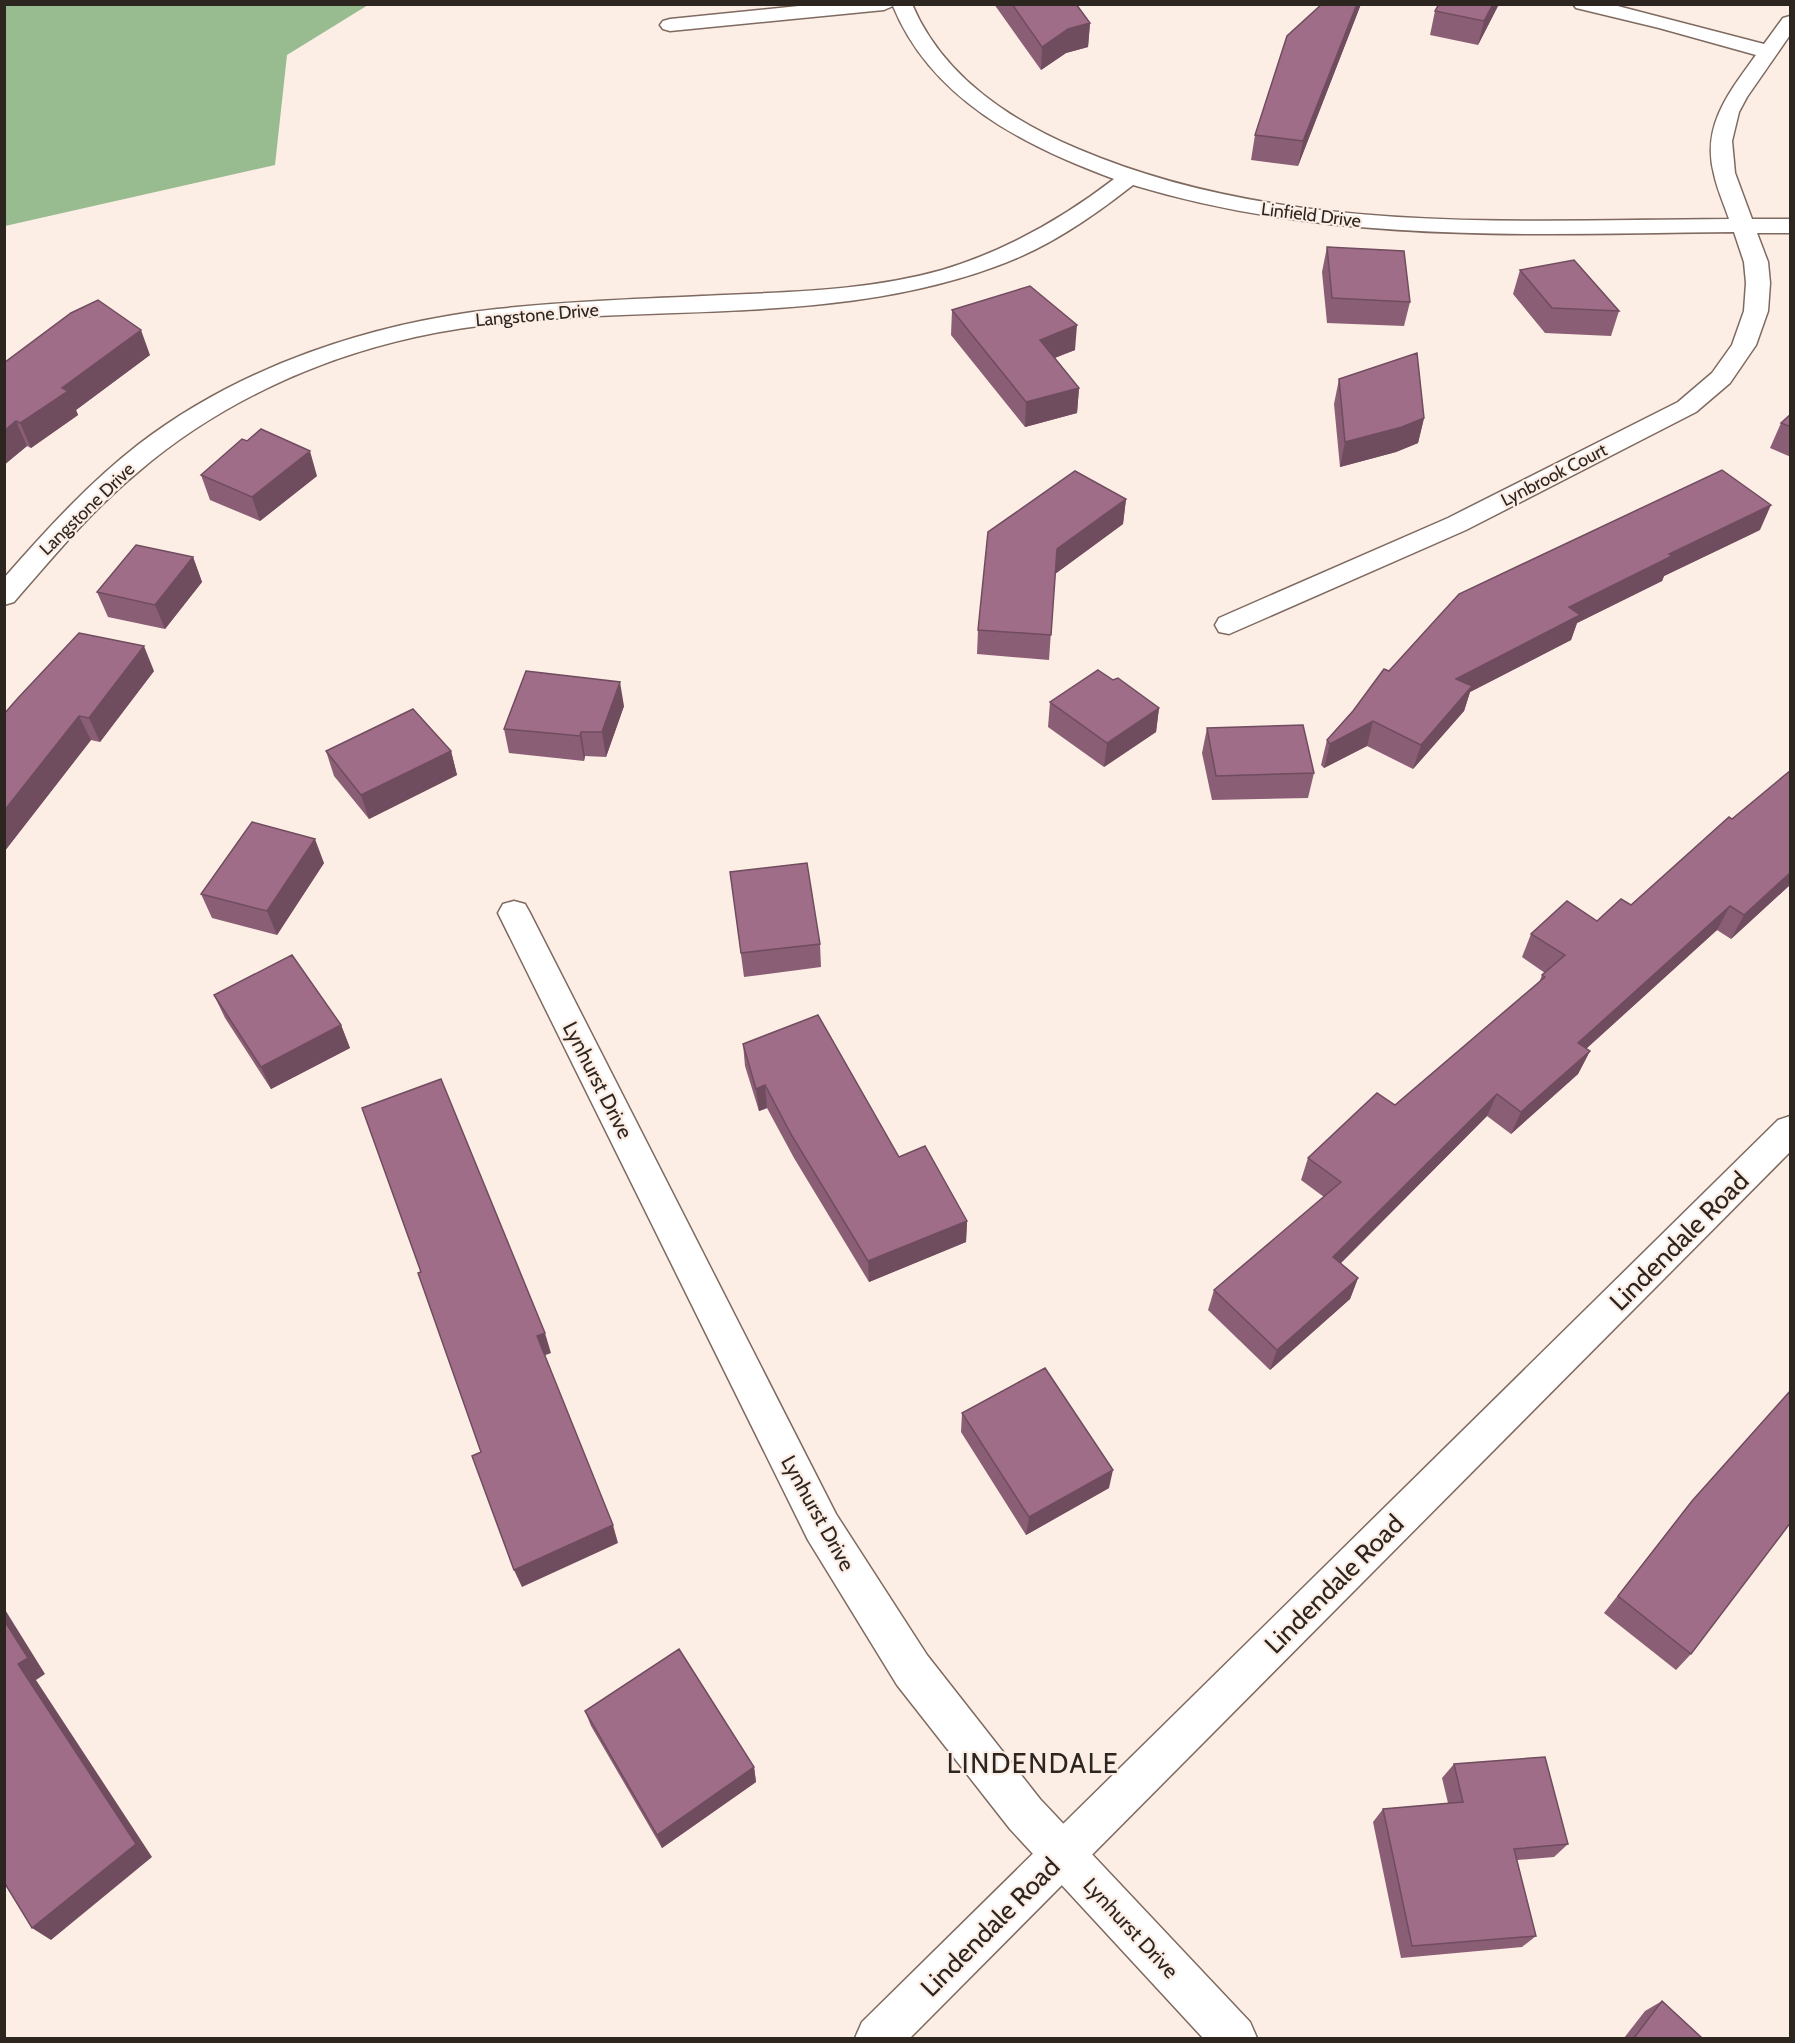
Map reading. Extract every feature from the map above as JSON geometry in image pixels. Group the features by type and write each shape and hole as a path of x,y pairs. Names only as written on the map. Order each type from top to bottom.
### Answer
{"street":[{"path":"670,24 884,4"},
{"name":"Linfield Drive","path":"902,4 914,30 935,59 979,101 1017,128 1072,155 1190,194 1242,205 1339,220 1417,225 1791,226"},
{"path":"1583,4 1664,23 1768,52"},
{"name":"Lynbrook Court","path":"1229,625 1457,524 1687,407 1721,378 1744,345 1756,311 1758,283 1756,262 1724,173 1721,141 1728,112 1791,21"},
{"name":"Langstone Drive","path":"4,596 60,531 121,473 175,431 231,397 292,369 396,334 450,323 495,317 826,297 875,292 933,281 994,260 1049,235 1094,207 1131,176"},
{"name":"Lynhurst Drive","path":"514,912 822,1527 912,1670 1025,1814 1234,2038"},
{"name":"Lindendale Road","path":"878,2038 1791,1130"}],"green space":[{"path":"4,5 368,5 287,55 275,165 5,226"}],"building":[{"path":"1012,4 1076,4 1090,23 1068,29 1042,47"},
{"path":"1322,4 1357,4 1303,141 1255,135 1287,36"},
{"path":"1439,4 1493,4 1484,21 1435,11"},
{"path":"1327,247 1404,251 1410,302 1332,298"},
{"path":"1574,260 1619,311 1552,308 1520,270"},
{"path":"1030,286 1077,325 1040,340 1079,388 1026,402 952,310"},
{"path":"98,300 141,330 62,388 68,391 20,423 16,421 4,431 4,363 71,313"},
{"path":"1417,353 1424,418 1402,427 1345,442 1339,379"},
{"path":"1791,414 1791,427 1781,423"},
{"path":"261,429 310,451 252,497 201,475 242,439 247,441"},
{"path":"1722,470 1771,505 1669,554 1672,556 1569,607 1580,615 1456,679 1472,686 1421,745 1373,721 1330,744 1327,740 1353,711 1384,669 1389,671 1459,594"},
{"path":"1075,471 1126,499 1057,549 1051,635 978,630 988,532"},
{"path":"136,545 193,557 155,605 97,592"},
{"path":"79,633 144,646 89,718 79,716 4,811 4,714"},
{"path":"1098,670 1113,680 1118,678 1159,708 1107,743 1050,702"},
{"path":"526,671 620,682 602,732 581,732 580,736 504,729"},
{"path":"413,709 451,751 361,795 326,751"},
{"path":"1303,725 1314,773 1216,776 1207,728"},
{"path":"1791,770 1791,872 1744,915 1730,906 1578,1043 1590,1051 1521,1112 1497,1094 1333,1257 1358,1278 1277,1350 1214,1290 1341,1182 1308,1158 1377,1093 1395,1105 1545,977 1542,975 1565,955 1531,934 1567,901 1597,921 1621,899 1631,905 1729,817 1732,819"},
{"path":"252,822 315,839 267,911 201,894"},
{"path":"807,863 820,944 741,953 730,872"},
{"path":"292,955 341,1025 261,1067 214,995"},
{"path":"818,1015 899,1157 925,1146 967,1221 868,1261 792,1136 765,1085 756,1089 743,1044"},
{"path":"441,1079 545,1333 537,1336 613,1525 514,1570 472,1456 481,1452 418,1273 421,1272 362,1108"},
{"path":"1045,1368 1113,1470 1029,1517 962,1413"},
{"path":"1791,1390 1791,1522 1691,1654 1618,1596 1692,1501"},
{"path":"4,1620 28,1658 18,1664 136,1844 32,1928 4,1882"},
{"path":"679,1649 754,1767 657,1835 585,1711"},
{"path":"1545,1757 1568,1844 1514,1849 1536,1936 1412,1946 1383,1809 1463,1802 1454,1764"},
{"path":"1662,2001 1702,2038 1634,2038"}],"district":[{"name":"LINDENDALE","path":"1033,1763"}]}
